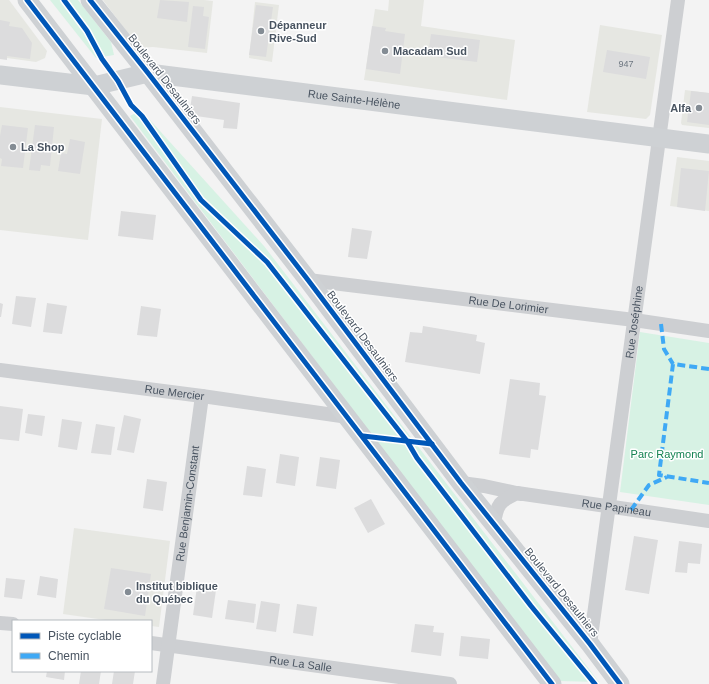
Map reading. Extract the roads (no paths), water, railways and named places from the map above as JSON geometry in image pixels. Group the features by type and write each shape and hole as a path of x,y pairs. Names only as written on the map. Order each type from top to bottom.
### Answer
{"street":[{"path":"27,0 552,684"},
{"name":"Boulevard Desaulniers","path":"90,0 308,280 461,483 590,644 620,684"},
{"name":"Rue Joséphine","path":"590,644 678,0"},
{"name":"Rue Sainte-Hélène","path":"0,75 94,86 148,73 709,144"},
{"name":"Rue De Lorimier","path":"308,280 634,320 709,331"},
{"name":"Rue Mercier","path":"0,370 202,396 348,417"},
{"name":"Rue Benjamin-Constant","path":"163,684 202,396"},
{"name":"Rue Papineau","path":"461,483 524,494"},
{"name":"Rue Papineau","path":"494,523 496,510 504,499 517,493 709,521"},
{"path":"0,623 12,624"},
{"name":"Rue La Salle","path":"152,643 450,684"}],"place":[{"name":"Dépanneur Rive-Sud","path":"261,31"},
{"name":"Macadam Sud","path":"385,51"},
{"name":"Alfa","path":"699,108"},
{"name":"La Shop","path":"13,147"},
{"name":"Institut biblique du Québec","path":"128,592"}],"park label":[{"name":"Parc Raymond","path":"667,454"}]}
